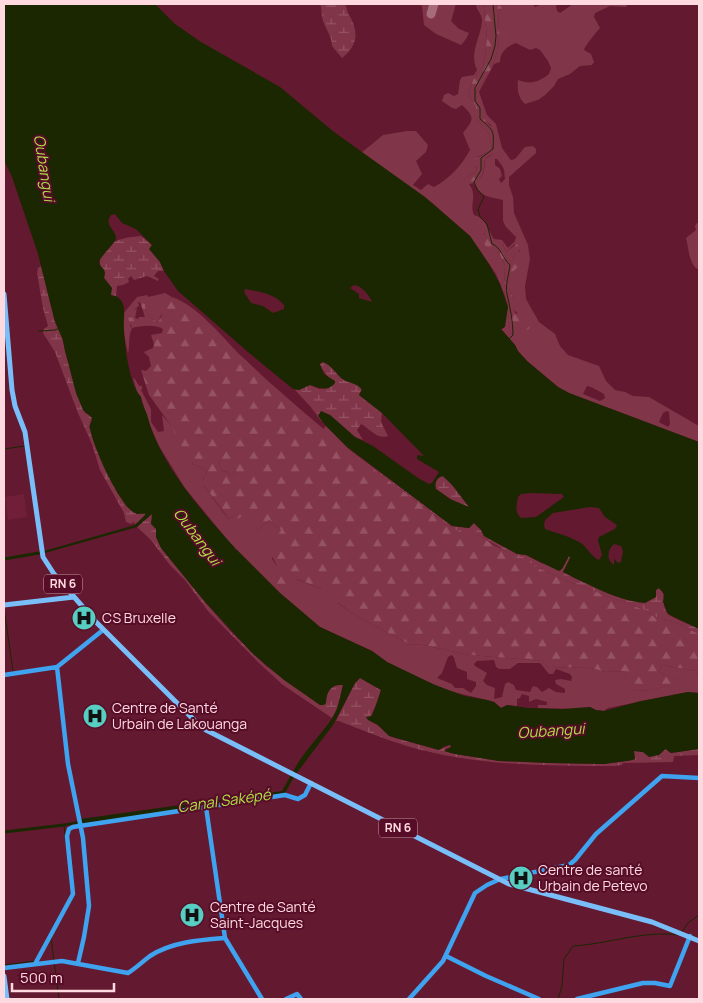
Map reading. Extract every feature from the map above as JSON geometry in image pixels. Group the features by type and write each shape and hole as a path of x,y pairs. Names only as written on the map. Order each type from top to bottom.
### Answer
{"main road":[{"name":"RN 6","path":"4,294 12,390 15,406 24,432 43,557 54,574 103,630 201,727 500,879 652,922 699,940"},
{"path":"64,597 67,595 68,590"},
{"path":"4,605 74,597"},
{"path":"4,976 7,999"}],"street":[{"path":"4,675 56,667 103,630"},
{"path":"56,667 68,764 80,818 89,906 78,963"},
{"path":"409,999 446,956 475,893 500,879 569,865 596,834 657,777 663,775 699,778"},
{"path":"35,964 73,894 67,833 73,827 286,795 298,799 307,793 311,784"},
{"path":"206,808 225,938 262,999"},
{"path":"577,999 643,983 670,986 690,936"},
{"path":"4,968 54,962 78,963 128,973 150,956 172,946 192,941 225,938"},
{"path":"446,956 539,999"},
{"path":"286,999 297,994 301,999"}],"shaded area":[{"path":"24,494 27,517 8,520 5,497"}],"green space":[{"path":"320,4 345,4 352,21 355,32 354,43 342,58 332,46 331,38 323,21"},
{"path":"418,4 430,4 428,13 433,16 437,4 456,4 451,21 459,29 469,33 461,45 436,34 424,25 422,6"},
{"path":"476,4 485,4 487,37 483,66 473,80 468,94 476,107 476,118 489,134 492,148 490,151 475,158 477,171 467,177 469,182 481,177 484,171 485,159 493,154 491,125 483,116 475,96 493,65 497,50 499,36 498,12 501,9 499,4 533,4 535,7 542,4 559,4 556,6 557,11 560,13 573,4 628,4 626,7 610,6 595,13 594,17 600,28 584,50 591,54 594,62 592,65 580,66 570,74 558,79 554,86 538,100 525,104 518,93 518,80 526,82 538,81 549,74 551,68 540,50 536,48 530,50 516,43 503,52 500,62 494,64 479,92 487,115 496,124 502,148 511,160 515,159 525,147 533,146 536,149 536,153 509,177 509,185 513,197 514,213 528,245 530,259 525,286 526,299 539,322 555,334 560,346 568,355 599,366 606,381 615,390 633,396 649,397 699,426 699,442 569,393 558,387 527,361 501,329 503,329 508,307 505,296 496,274 470,236 431,202 361,153 383,135 416,131 428,145 426,152 416,161 422,174 413,185 421,190 428,184 434,187 445,180 463,161 470,150 463,133 471,122 471,116 462,105 456,109 442,101 444,95 448,93 454,96 458,94 462,77 474,75 477,70 474,58 482,19","holes":["495,159 497,159 504,170 505,179 501,183 499,179 502,176 500,169 495,165","474,183 476,188 486,196 503,200 503,221 516,237 515,241 508,248 502,240 494,239 484,222 474,215 472,207 473,192 469,184","484,233 503,244 506,252 515,244 520,251 513,256 514,259 509,276 509,288 514,300 514,309 519,316 523,328 517,331 516,335 511,335 508,320 510,308 504,290 505,266 499,253 487,247 483,237","587,386 604,394 605,398 600,401 583,394","669,412 670,424 668,427 659,422 663,413"]},
{"path":"485,4 499,4 502,8 498,12 498,43 493,65 475,96 485,120 498,136 500,144 495,152 485,159 481,177 469,182 466,180 467,177 477,171 477,167 472,163 474,159 490,151 492,148 489,134 476,118 476,107 468,94 473,80 483,66 485,56 487,37"},
{"path":"699,223 699,267 697,269 690,259 686,238 696,230 695,226"},
{"path":"488,231 494,240 502,242 506,252 517,244 520,249 513,256 519,266 510,274 509,288 514,300 515,313 528,319 531,327 527,330 523,328 518,331 515,337 511,335 508,320 510,308 504,290 505,266 499,253 489,250 485,245 483,235"},
{"path":"141,236 152,245 150,250 160,262 164,271 158,271 154,276 159,279 158,281 147,276 134,280 131,276 128,279 129,282 117,286 116,297 111,296 112,288 104,278 105,273 100,265 100,258 114,242"},
{"path":"41,266 55,322 61,333 85,413 91,415 89,427 106,471 126,506 137,514 147,512 135,524 133,522 131,524 126,522 124,513 100,470 92,444 55,352 43,333 44,329 48,326 43,308 37,273 38,268"},
{"path":"165,293 172,297 167,301 158,322 148,315 145,304 138,302 139,306 133,310 128,354 123,329 123,314 137,297 147,295 148,297"},
{"path":"172,297 199,313 238,353 290,401 382,475 453,528 463,533 481,536 495,546 569,582 645,610 653,616 677,623 699,634 699,676 696,671 662,665 659,672 681,680 657,688 631,691 625,671 606,672 587,667 548,668 543,661 470,655 423,645 409,644 358,617 337,602 329,602 327,594 322,589 297,579 287,590 278,586 269,574 277,566 269,550 281,530 269,520 257,531 244,514 238,519 234,516 229,519 202,483 207,470 193,464 170,424 149,395 141,370 146,371 151,366 149,357 144,352 153,348 154,344 151,335 162,333 163,329 152,326 132,328 128,318 133,317 133,310 137,308 135,318 145,317 140,302 145,304 150,317 158,322 162,315 155,314 157,310 156,304 159,299 167,301","holes":["221,460 229,461 236,471 234,475 231,476 226,471 223,472 218,463"]},
{"path":"323,362 330,365 345,380 362,388 359,395 382,413 381,422 388,436 381,437 361,424 357,430 363,440 355,437 330,415 318,414 322,422 295,390 310,385 319,389 329,388 328,377 320,366 320,363"},
{"path":"133,378 139,386 142,386 141,390 151,409 151,422 158,432 164,431 162,415 170,424 193,464 207,470 202,483 229,519 244,513 257,531 269,520 281,530 272,559 277,566 296,579 322,589 358,617 409,644 423,645 470,655 543,661 548,668 587,667 606,672 625,671 632,691 657,688 680,680 659,672 662,665 696,671 699,676 699,693 688,692 608,708 604,711 590,707 573,709 538,708 538,705 547,705 547,702 536,699 529,702 529,696 522,694 517,699 517,706 507,705 501,708 494,702 449,691 415,676 387,662 372,651 320,627 280,593 230,543 185,488 159,446 141,397 137,392","holes":["452,655 457,668 467,672 467,679 476,682 476,686 471,693 463,688 455,688 452,684 437,678 442,673 448,657","494,660 496,667 499,669 510,669 518,663 540,663 549,674 553,674 556,669 570,674 572,677 571,681 555,680 556,684 565,689 565,693 556,692 549,688 542,692 533,686 530,692 516,690 514,685 508,682 505,684 502,697 494,699 495,688 483,681 487,673 474,664 477,661"]},
{"path":"326,426 350,450 452,526 469,528 474,523 484,536 517,554 526,555 541,563 562,569 569,556 570,558 563,572 624,598 656,595 658,588 663,593 664,606 667,613 699,629 699,634 677,623 653,616 645,610 569,582 534,566 532,563 527,564 481,536 463,534 420,504 355,454 323,429"},
{"path":"221,460 229,460 236,471 234,475 231,476 226,471 223,472 218,463"},
{"path":"442,476 450,482 469,507 458,504 436,489 436,481"},
{"path":"151,514 153,516 151,524 157,530 156,537 161,548 231,632 266,666 320,705 326,703 328,692 332,687 343,684 337,709 332,718 283,685 208,611 185,580 170,565 150,539 137,527"},
{"path":"360,678 381,690 379,700 370,717 372,722 395,738 439,750 450,745 451,747 444,749 450,753 499,761 604,764 635,759 634,751 643,752 649,756 660,754 666,749 671,753 699,749 699,755 674,756 673,762 589,766 510,764 432,753 336,721 355,683"}],"water":[{"name":"Oubangui","path":"4,4 155,4 175,24 201,42 280,87 334,132 425,197 470,236 489,264 500,284 508,307 505,327 501,329 527,361 558,387 569,393 699,442 699,629 668,614 663,602 664,594 659,588 656,590 656,597 645,603 634,602 603,591 563,572 570,558 569,556 559,571 526,555 517,554 484,536 474,523 469,528 452,526 347,447 318,416 321,411 330,415 355,437 373,446 418,478 429,484 432,483 439,472 417,459 418,455 424,456 382,413 359,395 362,390 360,387 341,378 331,367 323,362 320,364 324,374 335,381 332,386 323,388 310,385 299,390 293,389 178,291 160,262 149,249 152,245 136,229 122,223 115,214 111,215 109,221 116,239 99,262 104,270 104,278 112,288 111,295 119,298 123,305 128,365 133,383 141,397 162,453 184,488 235,548 234,550 236,549 280,593 320,627 372,651 387,662 435,685 465,696 494,702 501,708 507,705 562,709 590,707 604,711 641,701 688,692 699,693 699,749 671,753 665,749 659,755 649,757 643,752 634,751 635,759 633,760 604,764 499,761 455,754 444,751 451,747 450,745 439,750 389,736 378,725 368,720 366,717 372,716 381,690 360,678 355,683 333,725 296,774 293,772 334,715 339,704 343,685 332,687 328,692 326,703 320,705 284,680 253,654 205,602 161,548 156,537 156,529 151,524 152,514 137,527 45,553 44,551 135,525 146,514 135,513 122,500 96,448 90,427 92,418 83,410 76,393 63,340 55,322 38,254 12,177 4,160","holes":["354,285 360,287 372,302 359,298 359,294 350,288","245,289 271,295 284,305 284,309 273,313 263,306 251,303 244,292","443,476 469,507 450,499 436,489 436,483","521,494 562,494 564,497 536,517 521,518 516,508 518,497","590,507 599,508 605,517 617,525 615,529 599,537 602,555 599,560 579,542 545,529 545,520 553,513","614,544 621,546 623,551 621,562 618,563 614,559 614,565 611,563 608,555"]},
{"path":"291,775 294,777 285,793 81,824 80,819 282,791"}],"waterway":[{"path":"493,4 495,46 491,59 475,88 475,101 480,108 480,119 491,129 493,134 493,149 481,158 481,170 474,182 484,197 478,209 480,217 487,224 492,244 498,248 510,265 507,291 513,335 509,339"},
{"path":"39,331 60,328"},
{"path":"4,449 25,446"},
{"path":"4,559 39,553"},
{"path":"4,608 13,671"},
{"name":"Canal Saképé","path":"64,825 80,822"},
{"path":"64,825 66,844"},
{"path":"4,832 64,825"},
{"path":"682,932 688,923 699,915"},
{"path":"558,999 562,986 564,959 573,946 653,934 679,935"},
{"path":"51,938 59,999"},
{"path":"4,965 35,961"}],"runway":[{"path":"431,14 434,4"}],"place":[{"name":"CS Bruxelle","path":"84,618"},
{"name":"Centre de Santé Urbain de Lakouanga","path":"95,716"},
{"name":"Centre de santé Urbain de Petevo","path":"521,878"},
{"name":"Centre de Santé Saint-Jacques","path":"192,915"}]}
